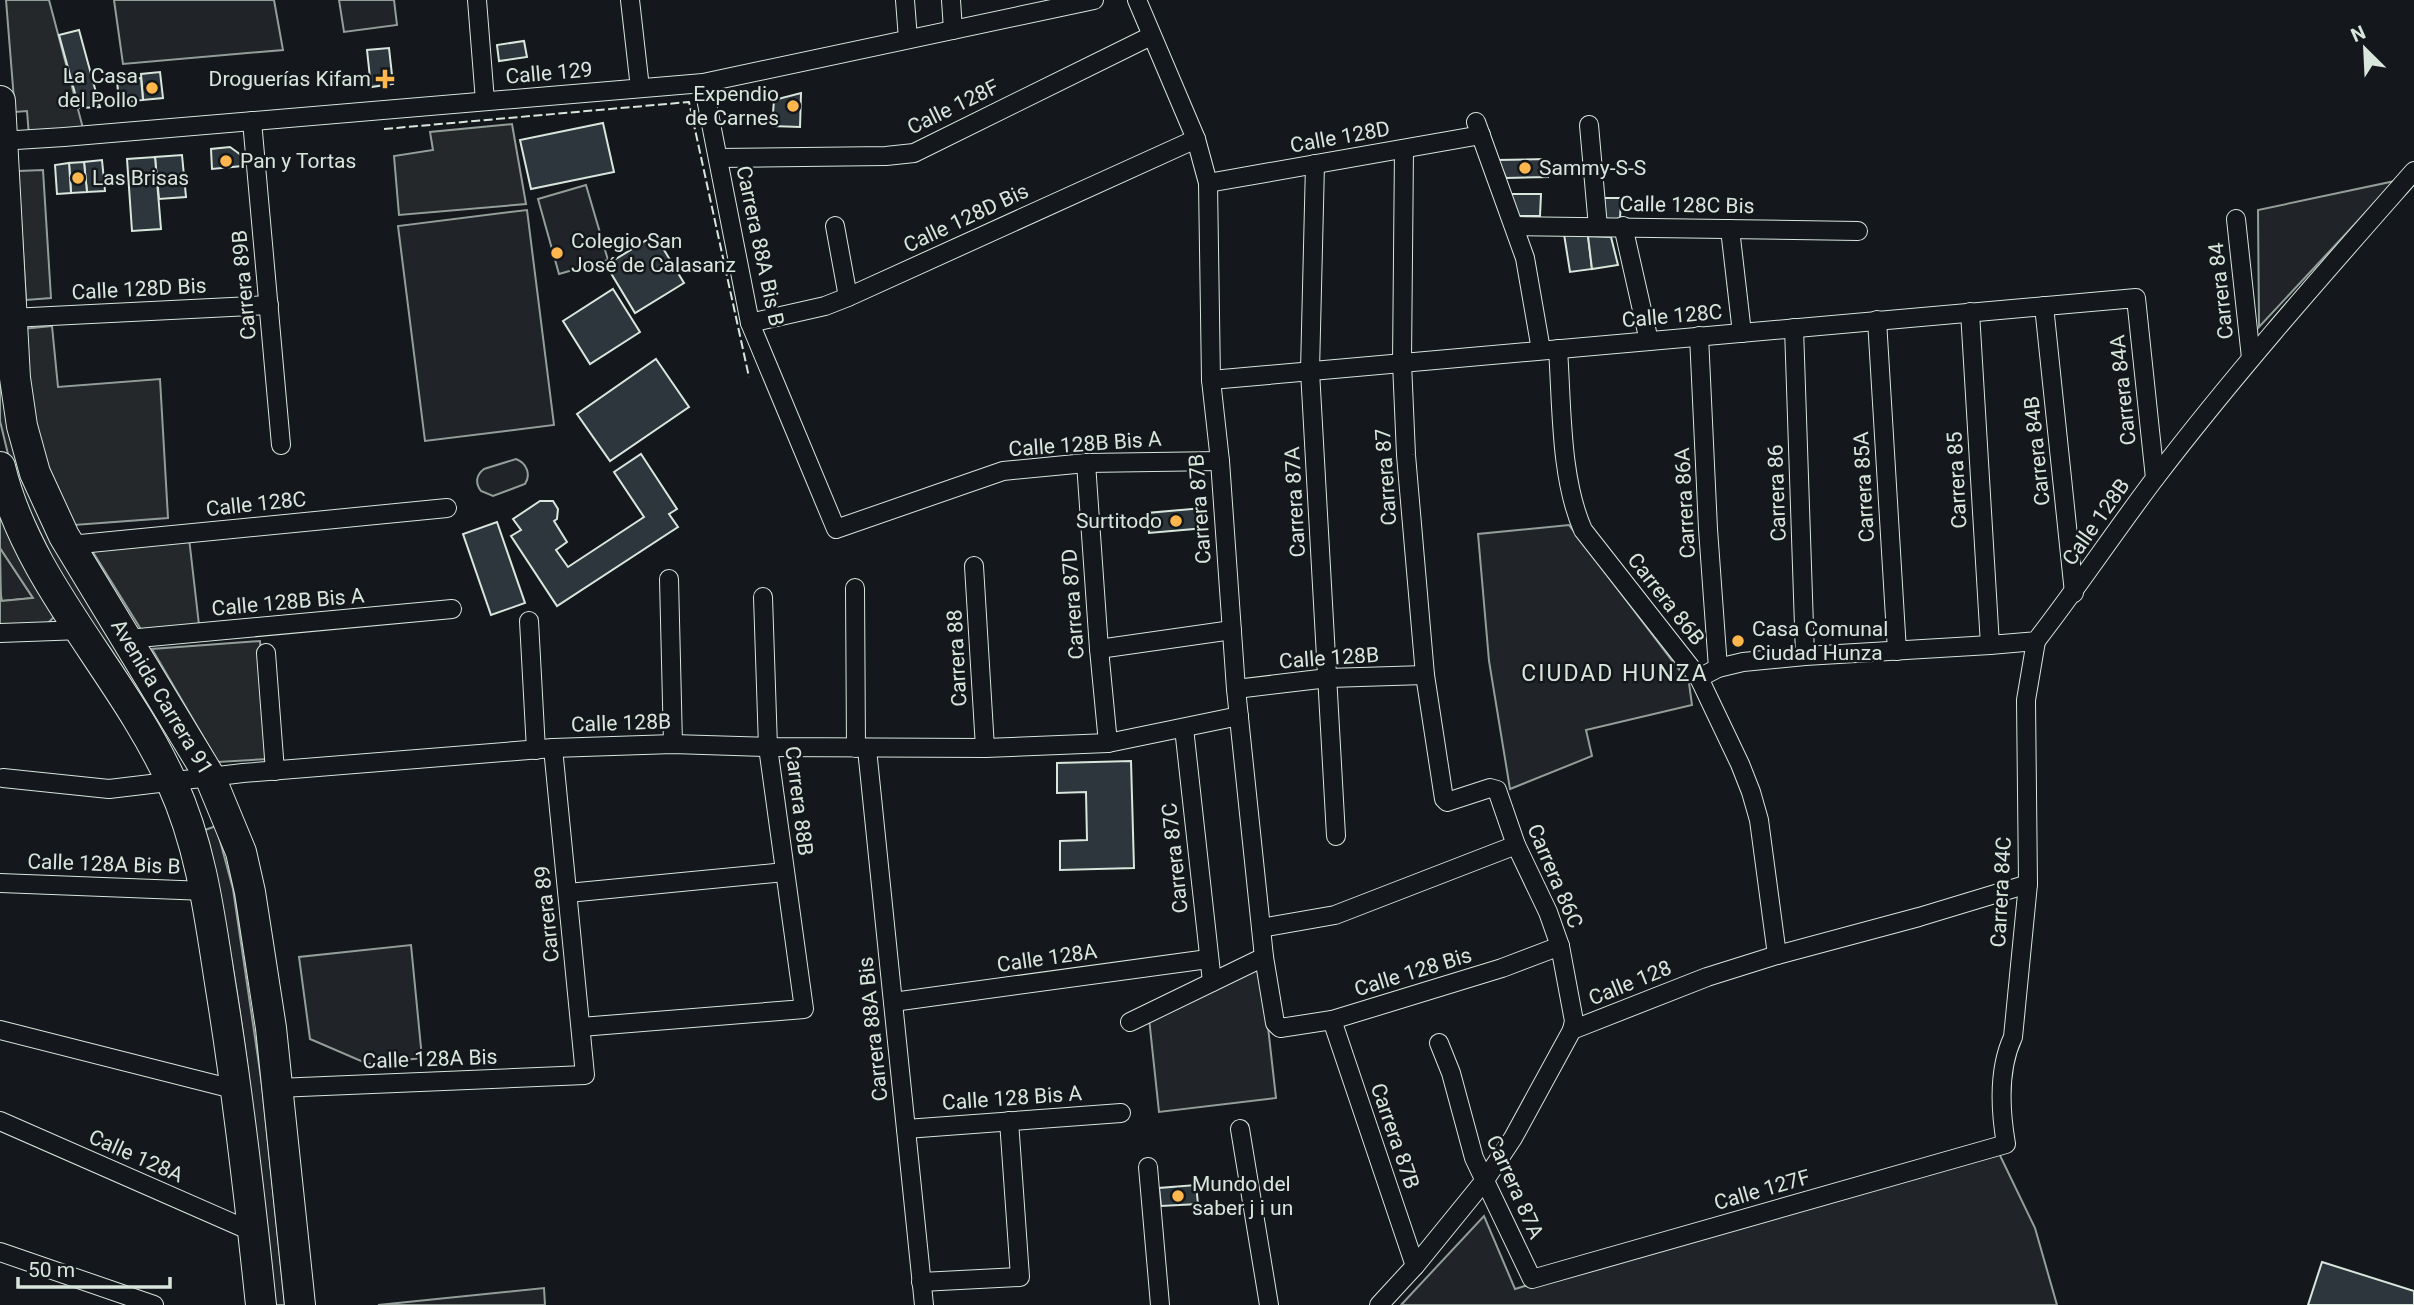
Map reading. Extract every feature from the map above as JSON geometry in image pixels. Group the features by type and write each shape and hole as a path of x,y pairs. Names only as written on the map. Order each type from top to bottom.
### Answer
{"main road":[{"name":"Avenida Carrera 91","path":"0,101 15,378 22,426 35,472 70,545 210,777 235,834 250,892 271,1028 300,1305"},
{"name":"Avenida Carrera 91","path":"0,467 6,491 21,528 49,579 156,751 186,817 206,891 237,1090 261,1305"}],"street":[{"path":"477,0 485,101"},
{"path":"630,0 640,88"},
{"path":"905,0 908,40"},
{"path":"951,0 953,30"},
{"name":"Calle 129","path":"1,141 703,83 1094,0"},
{"name":"Carrera 87B","path":"1137,0 1196,139 1208,183 1211,380 1220,461 1236,689 1264,957 1276,1026"},
{"name":"Calle 128F","path":"718,158 886,156 914,153 1151,36"},
{"name":"Carrera 88A Bis B","path":"703,83 750,323 836,529"},
{"name":"Carrera 89B","path":"252,121 281,445"},
{"path":"1589,125 1598,227"},
{"name":"Calle 128D","path":"1208,183 1404,149 1478,128"},
{"name":"Carrera 86B","path":"1478,128 1515,226 1549,350 1572,499 1577,516 1583,530 1699,678 1751,792 1759,820 1777,955"},
{"name":"Calle 128D Bis","path":"750,323 848,298 1196,139"},
{"name":"Carrera 87","path":"1404,149 1402,363 1407,468 1424,675 1444,799 1447,802 1490,789"},
{"name":"Carrera 87A","path":"1315,164 1310,371 1336,836"},
{"name":"Calle 128B","path":"2036,640 2074,593 2155,478 2251,358 2414,171"},
{"name":"Carrera 84","path":"2236,219 2251,358"},
{"path":"835,226 848,298"},
{"name":"Calle 128C Bis","path":"1515,226 1858,231"},
{"path":"1623,226 1648,341"},
{"path":"1730,229 1742,333"},
{"name":"Calle 128C","path":"1211,380 2136,298"},
{"name":"Carrera 84A","path":"2136,298 2155,478"},
{"name":"Calle 128D Bis","path":"12,318 269,305"},
{"name":"Carrera 84B","path":"2044,306 2074,593"},
{"name":"Carrera 85","path":"1970,312 1990,645"},
{"name":"Carrera 85A","path":"1877,320 1897,651"},
{"name":"Carrera 86","path":"1794,328 1805,656"},
{"name":"Carrera 86A","path":"1699,336 1718,668"},
{"name":"Calle 128B Bis A","path":"836,529 1003,471 1086,463 1220,461"},
{"name":"Carrera 87D","path":"1086,463 1098,649 1108,743"},
{"name":"Calle 128C","path":"70,545 447,509"},
{"name":"Carrera 88","path":"974,566 985,748"},
{"path":"669,579 673,744"},
{"name":"Carrera 88A Bis","path":"855,588 861,748 893,1002 924,1305"},
{"name":"Carrera 88B","path":"581,1027 804,1009 768,747 763,597"},
{"name":"Calle 128B Bis A","path":"128,639 452,609"},
{"name":"Carrera 89","path":"530,621 545,749 568,893 585,1075"},
{"path":"1098,649 1232,630"},
{"path":"0,633 82,631"},
{"path":"1699,678 1718,668 1743,662 2036,640"},
{"name":"Carrera 84C","path":"2006,1144 2001,1115 2006,1053 2013,1037 2028,884 2026,700 2036,640"},
{"path":"266,653 275,771"},
{"name":"Calle 128B","path":"1236,689 1328,678 1424,675"},
{"name":"Calle 128B","path":"3,778 109,789 275,771 545,749 673,744 985,748 1108,743 1239,716"},
{"name":"Carrera 87C","path":"1184,728 1212,982"},
{"name":"Carrera 86C","path":"1490,789 1497,790 1516,845 1548,912 1560,946 1574,1021 1572,1030"},
{"path":"1261,928 1335,915 1516,845"},
{"path":"568,893 785,872"},
{"name":"Calle 128A Bis B","path":"0,883 206,891"},
{"name":"Calle 128","path":"1379,1305 1415,1266 1485,1180 1513,1138 1572,1030 1707,977 2028,884"},
{"name":"Calle 128 Bis","path":"1276,1026 1280,1028 1332,1020 1503,968 1560,946"},
{"path":"1130,1022 1264,957"},
{"name":"Calle 128A","path":"893,1002 1208,959"},
{"name":"Carrera 87B","path":"1332,1020 1415,1266"},
{"path":"0,1030 237,1090"},
{"name":"Carrera 87A","path":"1438,1043 1451,1073 1474,1158 1531,1278"},
{"name":"Calle 128A Bis","path":"277,1088 585,1075"},
{"name":"Calle 128 Bis A","path":"906,1129 1121,1113"},
{"name":"Calle 128A","path":"0,1121 253,1233"},
{"path":"921,1282 1020,1277 1009,1121"},
{"path":"1240,1129 1269,1305"},
{"name":"Calle 127F","path":"1531,1278 2006,1144"},
{"path":"1148,1167 1160,1305"},
{"path":"0,1252 154,1305"}],"shaded area":[{"path":"6,0 49,0 84,132 29,136 27,111 15,112"},
{"path":"114,0 274,0 283,50 123,64"},
{"path":"339,0 394,0 397,25 344,32"},
{"path":"512,124 526,204 399,215 394,156 433,150 430,132"},
{"path":"43,170 51,298 26,300 18,171"},
{"path":"2395,181 2259,327 2258,210"},
{"path":"586,185 608,260 559,274 538,199"},
{"path":"527,210 554,425 425,441 398,226"},
{"path":"0,298 14,434 167,721 156,728 70,595 14,479 0,421"},
{"path":"52,326 58,387 160,379 168,518 74,525 54,488 34,425 22,329"},
{"path":"516,459 523,463 527,470 525,484 493,496 481,491 477,479 481,471"},
{"path":"0,500 54,617 44,627 0,626 0,590 2,601 33,598 0,548"},
{"path":"1569,525 1689,683 1692,705 1586,730 1592,756 1510,789 1489,661 1478,534"},
{"path":"189,538 199,625 142,631 91,549"},
{"path":"0,548 33,598 1,601"},
{"path":"260,641 268,759 218,762 152,649"},
{"path":"216,826 233,889 262,1085 285,1305 274,1305 239,1007 205,830"},
{"path":"411,945 422,1058 368,1064 310,1039 299,957"},
{"path":"1261,965 1276,1098 1159,1112 1149,1018"},
{"path":"1994,1143 2035,1228 2057,1305 1401,1305 1484,1216 1515,1289"},
{"path":"544,1288 545,1305 378,1305"}],"building":[{"path":"79,30 100,107 79,108 59,35"},
{"path":"524,41 527,57 499,61 497,45"},
{"path":"389,48 393,84 371,87 367,50"},
{"name":"La Casa del Pollo","path":"160,72 163,98 143,100 141,74"},
{"path":"141,78 143,100 119,103 117,80"},
{"path":"801,93 800,127 772,126 774,100"},
{"path":"603,123 614,172 531,189 520,140"},
{"name":"Pan y Tortas","path":"230,147 241,155 242,166 212,169 211,149"},
{"path":"182,155 186,197 159,199 155,157"},
{"path":"155,157 161,229 132,231 127,159"},
{"name":"Sammy-S-S","path":"1547,159 1548,177 1506,178 1498,160"},
{"path":"102,160 105,191 87,192 84,162"},
{"name":"Las Brisas","path":"84,162 87,192 71,193 69,163"},
{"path":"69,163 71,193 57,194 55,165"},
{"path":"1510,194 1541,194 1540,216 1517,216"},
{"path":"1604,198 1621,198 1620,219 1605,219"},
{"path":"1564,234 1588,236 1592,269 1570,272"},
{"path":"655,235 684,283 635,313 606,265"},
{"path":"1588,236 1611,237 1618,265 1592,269"},
{"path":"613,289 640,332 590,364 563,321"},
{"path":"656,359 689,407 610,461 577,414"},
{"path":"641,454 677,509 669,514 678,527 557,606 511,536 521,530 513,519 540,501 553,501 558,509 557,519 554,521 567,542 556,550 568,567 644,517 614,472"},
{"name":"Surtitodo","path":"1203,508 1205,528 1149,533 1147,513"},
{"path":"497,522 525,603 491,615 463,534"},
{"path":"1131,761 1134,868 1060,870 1060,841 1087,840 1086,792 1057,793 1057,763"},
{"name":"Mundo del saber j i un","path":"1196,1185 1198,1204 1161,1206 1159,1188"},
{"path":"2322,1262 2414,1291 2414,1305 2308,1305"}],"fence":[{"path":"384,129 689,102 749,377"}],"place":[{"name":"Droguerías Kifam","path":"385,79"},
{"name":"La Casa del Pollo","path":"152,88"},
{"name":"Expendio de Carnes","path":"793,106"},
{"name":"Pan y Tortas","path":"226,161"},
{"name":"Sammy-S-S","path":"1525,168"},
{"name":"Las Brisas","path":"78,178"},
{"name":"Colegio San José de Calasanz","path":"557,253"},
{"name":"Surtitodo","path":"1176,521"},
{"name":"Casa Comunal Ciudad Hunza","path":"1738,641"},
{"name":"Mundo del saber j i un","path":"1178,1196"}],"district":[{"name":"CIUDAD HUNZA","path":"1615,673"}]}
